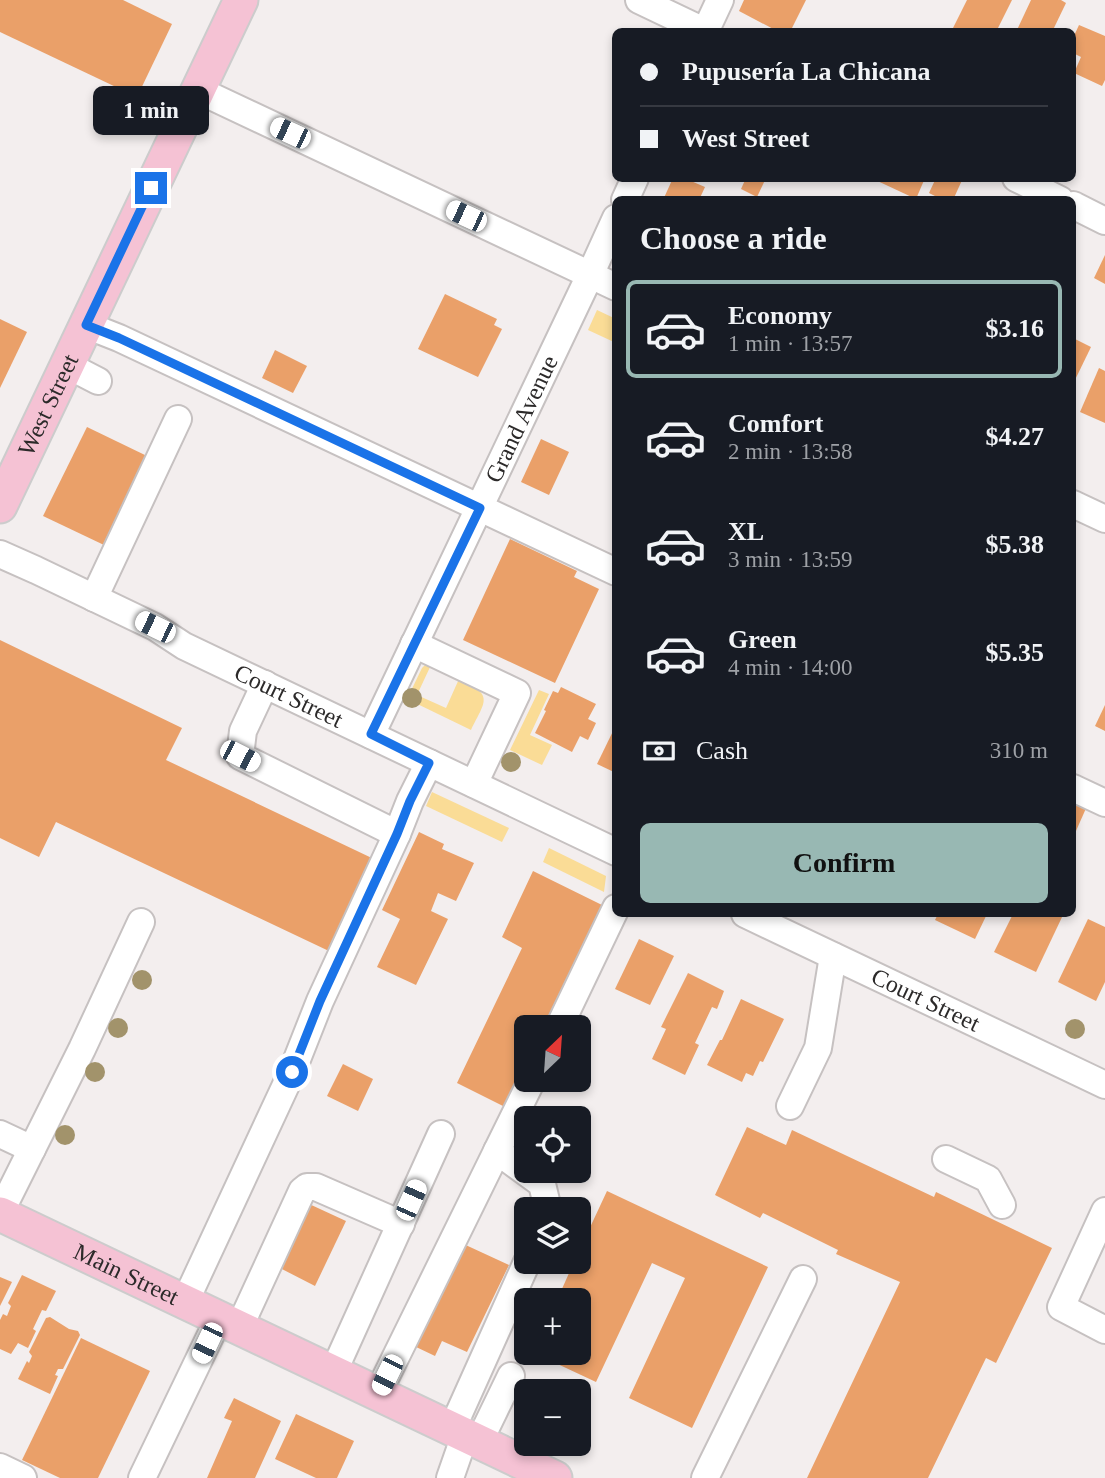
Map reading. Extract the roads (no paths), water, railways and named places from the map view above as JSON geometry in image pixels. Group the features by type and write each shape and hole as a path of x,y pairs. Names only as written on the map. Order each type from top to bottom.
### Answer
{"main road":[{"name":"West Street","path":"0,506 241,0"},
{"name":"Main Street","path":"0,1214 555,1478"}],"street":[{"path":"639,0 700,28"},
{"path":"707,28 720,0"},
{"path":"198,90 612,286"},
{"path":"1024,182 1052,196"},
{"path":"1076,206 1105,221"},
{"name":"Grand Avenue","path":"371,734 612,227"},
{"path":"86,325 119,338 612,570"},
{"path":"67,365 99,381"},
{"path":"94,598 178,419"},
{"path":"1076,505 1105,519"},
{"name":"Court Street","path":"0,554 155,627 184,646 612,850"},
{"path":"414,644 521,684 474,784"},
{"path":"265,684 243,731 240,756 397,834"},
{"path":"185,1302 429,763"},
{"path":"1076,789 1105,803"},
{"path":"565,1015 612,916"},
{"name":"Court Street","path":"751,917 1105,1085"},
{"path":"0,1214 141,922"},
{"path":"790,1105 818,1048 833,956"},
{"path":"378,1393 526,1092"},
{"path":"0,1134 32,1149"},
{"path":"333,1373 441,1134"},
{"path":"497,1151 542,1184 545,1197"},
{"path":"946,1159 988,1179 1002,1205"},
{"path":"142,1478 302,1191 307,1187 316,1187 401,1224"},
{"path":"1105,1211 1061,1307 1105,1330"},
{"path":"450,1478 523,1274"},
{"path":"705,1478 803,1279"},
{"path":"465,1435 510,1376"},
{"path":"0,1467 23,1478"}]}
